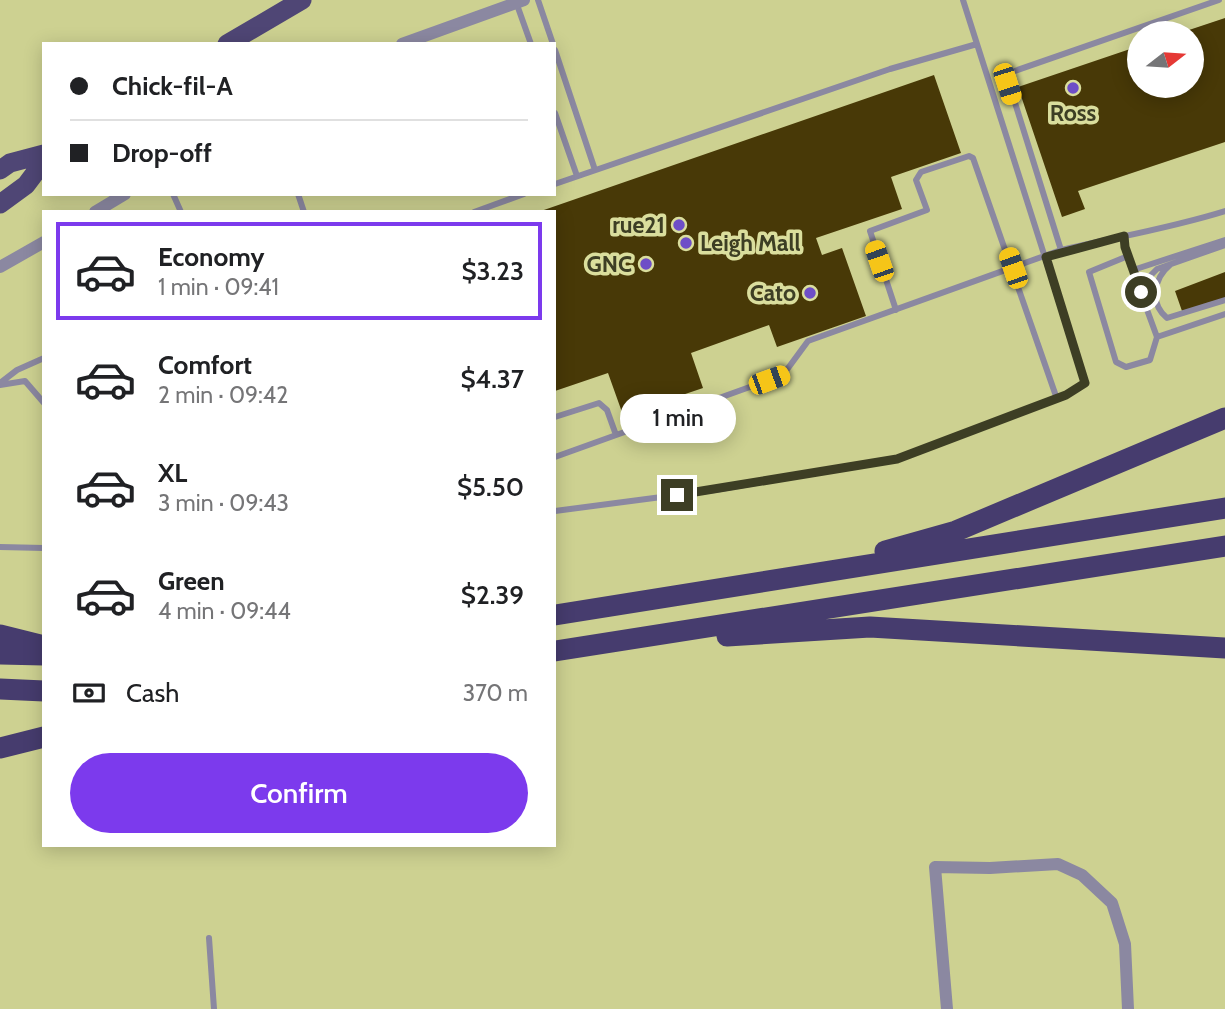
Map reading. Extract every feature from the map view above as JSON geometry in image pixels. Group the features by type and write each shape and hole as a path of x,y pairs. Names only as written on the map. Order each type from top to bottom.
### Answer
{"highway":[{"path":"230,42 280,5 302,0"},
{"path":"0,170 10,163 42,155"},
{"path":"0,204 26,185 42,164"},
{"path":"795,578 956,531 1225,418"},
{"path":"556,615 1225,508"},
{"path":"556,651 1225,545"},
{"path":"631,639 870,627 1225,648"},
{"path":"0,635 42,646"},
{"path":"0,654 42,655"},
{"path":"0,689 42,691"},
{"path":"0,748 42,738"}],"street":[{"path":"407,42 520,1"},
{"path":"98,210 122,196"},
{"path":"0,267 42,243"},
{"path":"947,1009 934,867 990,868 1058,864 1082,875 1112,903 1125,944 1128,1009"}],"lane":[{"path":"538,0 552,42"},
{"path":"556,511 715,490 897,459 1057,399 1085,383 963,0"},
{"path":"1061,250 1006,74 1219,0"},
{"path":"520,1 530,42"},
{"path":"556,184 886,70 977,44"},
{"path":"556,53 595,170"},
{"path":"556,116 577,176"},
{"path":"896,310 870,231 927,210 916,180 921,172 968,156 973,158 1057,399"},
{"path":"480,210 518,196"},
{"path":"556,457 783,375 808,341 1061,250 1169,229 1225,211"},
{"path":"1124,236 1128,256 1157,337 1150,360 1126,367 1116,362 1089,272 1093,268 1128,256"},
{"path":"1133,270 1225,243"},
{"path":"1225,243 1170,265 1156,281 1156,299 1167,318 1225,300"},
{"path":"1157,337 1225,314"},
{"path":"0,384 17,370 42,359"},
{"path":"0,384 25,381 42,401"},
{"path":"556,417 599,403 607,410 616,435"},
{"path":"0,547 42,548"},
{"path":"209,939 214,1009"}],"building":[{"path":"1225,18 1225,142 1078,191 1085,209 1062,217 1018,87 1127,50 1127,98 1204,98 1204,25"},
{"name":"Leigh Mall","path":"934,75 961,153 891,177 902,209 816,238 822,255 842,248 866,316 777,347 769,325 691,353 703,388 623,415 608,373 556,391 556,210 544,210"},
{"path":"1225,272 1225,301 1182,311 1175,291"}],"place":[{"name":"Ross","path":"1073,88"},
{"name":"rue21","path":"679,225"},
{"name":"Leigh Mall","path":"686,243"},
{"name":"GNC","path":"646,264"},
{"name":"Cato","path":"810,293"}],"route":[{"path":"677,495 897,459 1066,395 1085,383 1046,257 1061,250 1124,236 1125,247 1141,292"}]}
